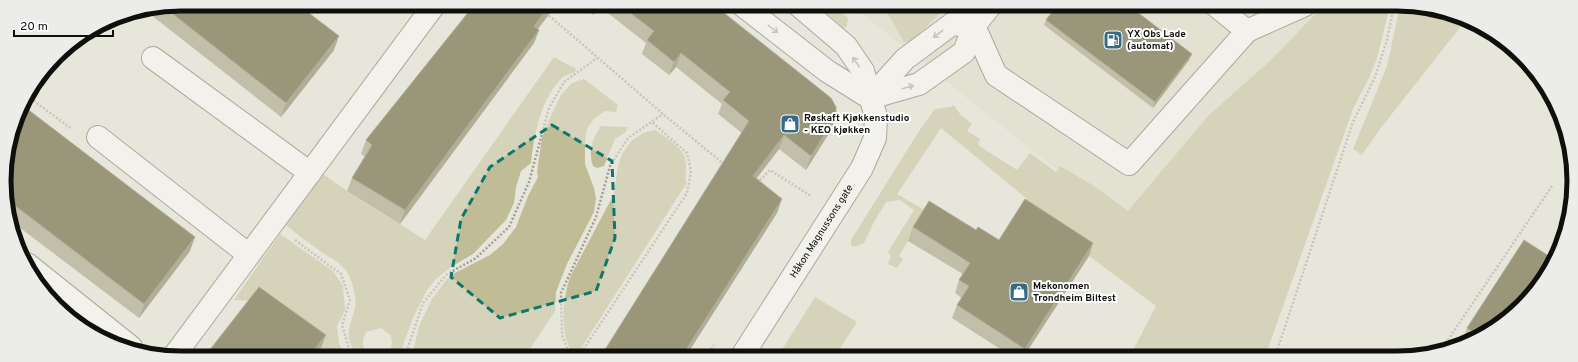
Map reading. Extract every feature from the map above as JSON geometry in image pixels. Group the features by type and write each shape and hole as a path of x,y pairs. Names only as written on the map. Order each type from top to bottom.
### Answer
{"street":[{"path":"178,351 430,11"},
{"path":"750,11 827,71 870,98 919,84 964,52 974,26 987,11"},
{"name":"Håkon Magnussons gate","path":"745,351 862,168 875,138 876,117 863,71 846,46 805,11"},
{"path":"964,11 974,26 996,75 1129,164 1247,31 1292,11"},
{"path":"1222,11 1247,31"},
{"path":"870,98 905,60 952,24 974,26"},
{"path":"153,58 310,173"},
{"path":"98,137 249,255"},
{"path":"39,274 121,340"}],"path":[{"path":"543,11 728,168"},
{"path":"1277,351 1353,122 1375,77 1388,40 1393,11"},
{"path":"407,351 423,303 446,275 476,258 509,227 529,182 549,108 564,82 597,58"},
{"path":"32,99 83,138 98,137"},
{"path":"568,351 562,335 561,293 596,217 610,166 628,138 663,114"},
{"path":"582,351 687,193 691,171 687,153 652,122"},
{"path":"752,187 770,170 811,196"},
{"path":"1445,344 1552,186"},
{"path":"272,224 341,274 350,300 342,325 350,351"}],"highlighted area":[{"path":"552,125 612,161 615,238 596,291 500,318 451,277 461,219 490,167"}],"shaded area":[{"path":"824,11 839,11 848,18 847,26 844,28"},
{"path":"858,11 1328,11 1129,228"},
{"path":"886,11 942,11 911,42 904,42"},
{"path":"1318,11 1389,11 1377,58 1369,78 1353,109 1267,351 1133,351 1156,306 1089,256 1020,212 1027,199 941,128 897,194 926,211 899,256 903,259 897,268 888,264 891,256 888,252 914,210 900,200 886,202 864,243 855,247 851,245 851,240 919,131 935,109 951,107 954,105 960,114 972,124 967,131 980,139 978,145 1017,170 1030,153 1056,172 1060,166 1094,186 1128,211 1209,115 1270,61"},
{"path":"1399,11 1430,14 1462,24 1380,129 1362,155 1353,149 1387,66"},
{"path":"554,57 576,69 575,72 563,77 555,85 549,95 540,117 534,141 531,163 521,171 516,187 514,203 506,220 473,254 451,267 436,279 427,290 413,318 401,351 390,351 392,343 391,336 381,328 366,332 363,339 363,345 366,351 355,351 350,343 349,338 355,308 355,299 348,273 340,264 313,246 286,225 323,174 347,191 425,240"},
{"path":"584,79 618,105 616,112 605,111 595,118 587,128 585,142 585,164 594,188 596,199 594,212 567,264 556,292 555,311 529,351 489,349 485,351 413,351 419,326 432,299 447,279 455,273 490,255 503,244 516,227 528,196 538,177 537,172 542,138 561,95 572,83"},
{"path":"601,126 628,127 625,133 615,139 604,166 597,168 593,166 591,150 595,135"},
{"path":"655,130 681,150 684,154 686,164 686,184 580,350 572,351 565,335 564,325 564,305 570,277 614,194 618,166 622,154 631,141 643,133"},
{"path":"280,234 333,271 343,286 345,310 337,326 339,344 343,351 309,351 254,301 234,300"},
{"path":"815,297 857,322 838,351 781,351"}],"building":[{"path":"169,11 306,11 339,36 286,103"},
{"path":"469,11 546,11 534,26 539,30 405,210 352,178 372,145 366,140"},
{"path":"628,11 722,11 831,98 836,107 836,116 811,156 784,135 753,176 782,199 685,351 604,351 749,121 723,100 730,92 681,53 674,62 647,40 654,31"},
{"path":"1053,11 1136,11 1192,54 1155,102 1046,20"},
{"path":"27,109 195,237 144,304 12,203 12,159 20,126"},
{"path":"1025,199 1093,243 1025,349 957,305 969,286 959,280 970,263 913,227 929,201 976,230 978,227 999,240"},
{"path":"1524,240 1549,256 1532,284 1509,309 1474,332 1467,328"},
{"path":"259,287 326,335 313,351 209,351"}],"place":[{"name":"YX Obs Lade (automat)","path":"1113,40"},
{"name":"Røskaft Kjøkkenstudio - KEO kjøkken","path":"790,124"},
{"name":"Mekonomen Trondheim Biltest","path":"1019,292"}]}
